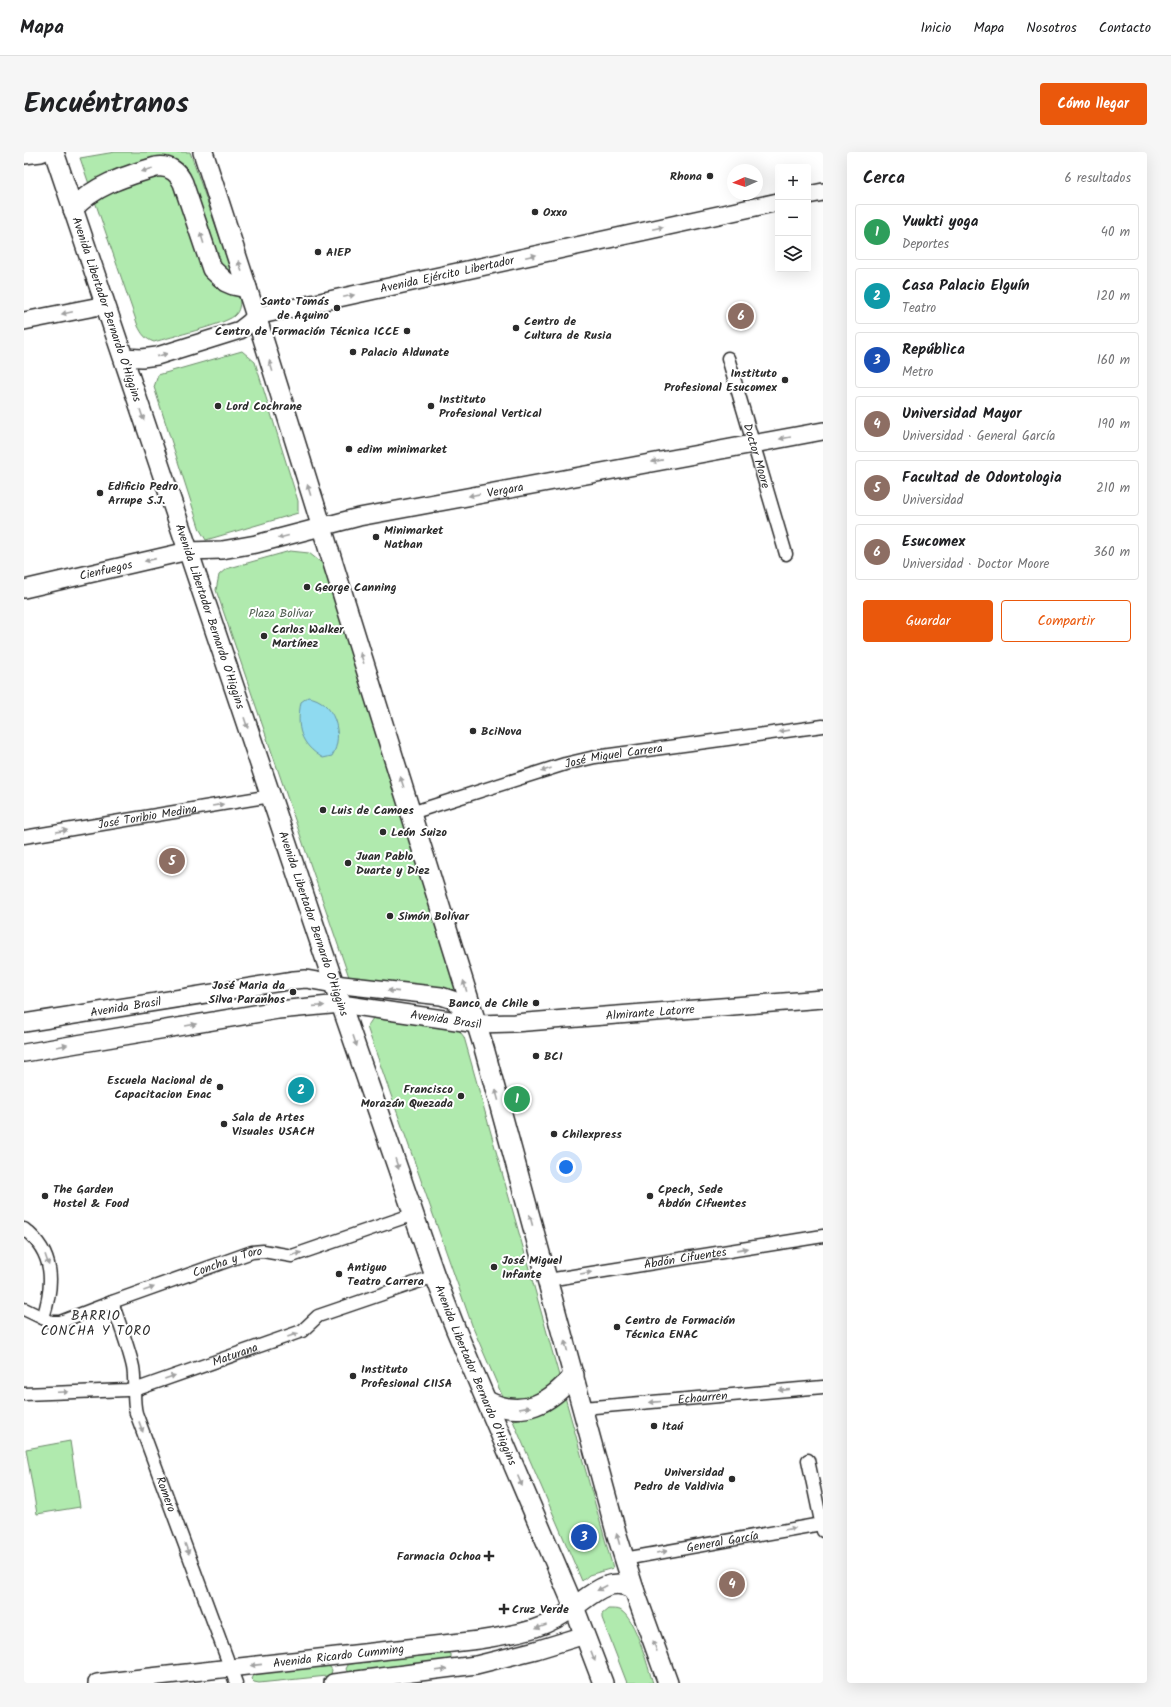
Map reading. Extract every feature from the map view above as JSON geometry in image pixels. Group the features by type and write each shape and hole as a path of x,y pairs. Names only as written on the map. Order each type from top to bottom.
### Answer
{"main road":[{"path":"24,154 41,152"},
{"name":"Avenida Libertador Bernardo O'Higgins","path":"54,152 334,984 435,1276 574,1607 603,1683"},
{"path":"203,152 256,316 477,1024 624,1559 668,1683"},
{"path":"73,209 90,193 108,184 156,167 163,166 171,168 179,175 183,182 212,269 226,282 233,286 247,288"},
{"path":"811,194 823,192"},
{"name":"Avenida Ejército Libertador","path":"123,358 158,356 240,330 256,316 775,203"},
{"path":"24,321 106,305"},
{"name":"Vergara","path":"188,551 227,549 279,538 359,517 823,431"},
{"name":"Cienfuegos","path":"24,589 188,551"},
{"name":"Avenida Brasil","path":"24,1023 283,981 306,979 334,984 441,996 453,1000 477,1024"},
{"name":"Almirante Latorre","path":"477,1024 514,1023 823,999"},
{"name":"Avenida Brasil","path":"24,1053 278,1010 342,1004 477,1024"},
{"path":"487,1401 496,1406 514,1409 535,1406 555,1395 574,1375"},
{"path":"574,1607 592,1594 611,1584 621,1584 634,1589"},
{"name":"Avenida Ricardo Cumming","path":"97,1683 234,1675 337,1656 479,1640 525,1632 556,1620 574,1607"},
{"name":"Avenida Ricardo Cumming","path":"336,1683 484,1664 585,1635"},
{"path":"336,1683 337,1656"}],"street":[{"name":"Doctor Moore","path":"728,358 786,554"},
{"name":"José Miguel Carrera","path":"411,813 565,764 595,757 823,726"},
{"name":"José Toribio Medina","path":"24,837 271,796"},
{"name":"Concha y Toro","path":"24,1309 51,1322 60,1322 252,1252 292,1256 414,1214"},
{"path":"24,1229 31,1234 44,1252 49,1265 51,1279 50,1293 43,1318"},
{"name":"Abdón Cifuentes","path":"548,1280 823,1236"},
{"name":"Maturana","path":"24,1394 133,1390 302,1331 318,1316 435,1276"},
{"name":"Romero","path":"112,1302 132,1366 133,1402 136,1413 234,1675"},
{"name":"Echaurren","path":"583,1408 823,1387"},
{"path":"808,1460 822,1527"},
{"name":"General García","path":"624,1559 822,1527"}],"green space":[{"path":"115,152 190,152 240,296 239,310 234,316 208,327 154,342 142,334 80,158"},
{"path":"242,351 255,362 298,501 298,513 206,540 200,530 154,387 158,375"},
{"name":"Plaza Bolívar","path":"290,551 309,553 323,564 457,985 454,990 349,977 216,590 219,575 226,569"},
{"path":"373,1018 458,1029 464,1037 613,1568 589,1575 582,1581 473,1328 367,1027"},
{"path":"70,1441 80,1507 37,1514 26,1449"},
{"path":"608,1609 620,1610 626,1615 631,1623 636,1632 653,1683 627,1683 602,1618 602,1614"},
{"path":"446,1652 451,1654 451,1660 348,1673 346,1669 348,1665 352,1664"},
{"path":"325,1666 330,1667 332,1670 331,1674 327,1676 259,1683 254,1682 251,1679 253,1675 258,1674"}],"water":[{"path":"308,697 325,705 335,720 337,738 336,748 332,756 323,758 315,753 309,747 302,734 299,720 301,702"}],"place":[{"name":"Rhona","path":"710,176"},
{"name":"Oxxo","path":"535,212"},
{"name":"AIEP","path":"318,252"},
{"name":"Santo Tomás de Aquino","path":"337,308"},
{"name":"Esucomex","path":"741,316"},
{"name":"Centro de Cultura de Rusia","path":"516,328"},
{"name":"Centro de Formación Técnica ICCE","path":"407,331"},
{"name":"Palacio Aldunate","path":"353,352"},
{"name":"Instituto Profesional Esucomex","path":"785,380"},
{"name":"Lord Cochrane","path":"218,406"},
{"name":"Instituto Profesional Vertical","path":"431,406"},
{"name":"edim minimarket","path":"349,449"},
{"name":"Edificio Pedro Arrupe S.J.","path":"100,493"},
{"name":"Minimarket Nathan","path":"376,537"},
{"name":"George Canning","path":"307,587"},
{"name":"Carlos Walker Martínez","path":"264,636"},
{"name":"BciNova","path":"473,731"},
{"name":"Luis de Camoes","path":"323,810"},
{"name":"León Suizo","path":"383,832"},
{"name":"Facultad de Odontologia","path":"172,861"},
{"name":"Juan Pablo Duarte y Diez","path":"348,863"},
{"name":"Simón Bolívar","path":"390,916"},
{"name":"José Maria da Silva Paranhos","path":"293,992"},
{"name":"Banco de Chile","path":"536,1003"},
{"name":"BCI","path":"536,1056"},
{"name":"Escuela Nacional de Capacitacion Enac","path":"220,1087"},
{"name":"Casa Palacio Elguín","path":"301,1090"},
{"name":"Francisco Morazán Quezada","path":"461,1096"},
{"name":"Yuukti yoga","path":"517,1099"},
{"name":"Sala de Artes Visuales USACH","path":"224,1124"},
{"name":"Chilexpress","path":"554,1134"},
{"name":"The Garden Hostel & Food","path":"45,1196"},
{"name":"Cpech, Sede Abdón Cifuentes","path":"650,1196"},
{"name":"José Miguel Infante","path":"494,1267"},
{"name":"Antiguo Teatro Carrera","path":"339,1274"},
{"name":"Centro de Formación Técnica ENAC","path":"617,1327"},
{"name":"Instituto Profesional CIISA","path":"353,1376"},
{"name":"Itaú","path":"654,1426"},
{"name":"Universidad Pedro de Valdivia","path":"732,1479"},
{"name":"República","path":"584,1537"},
{"name":"Farmacia Ochoa","path":"489,1556"},
{"name":"Universidad Mayor","path":"732,1584"},
{"name":"Cruz Verde","path":"504,1609"}],"district":[{"name":"BARRIO CONCHA Y TORO","path":"96,1324"}]}
